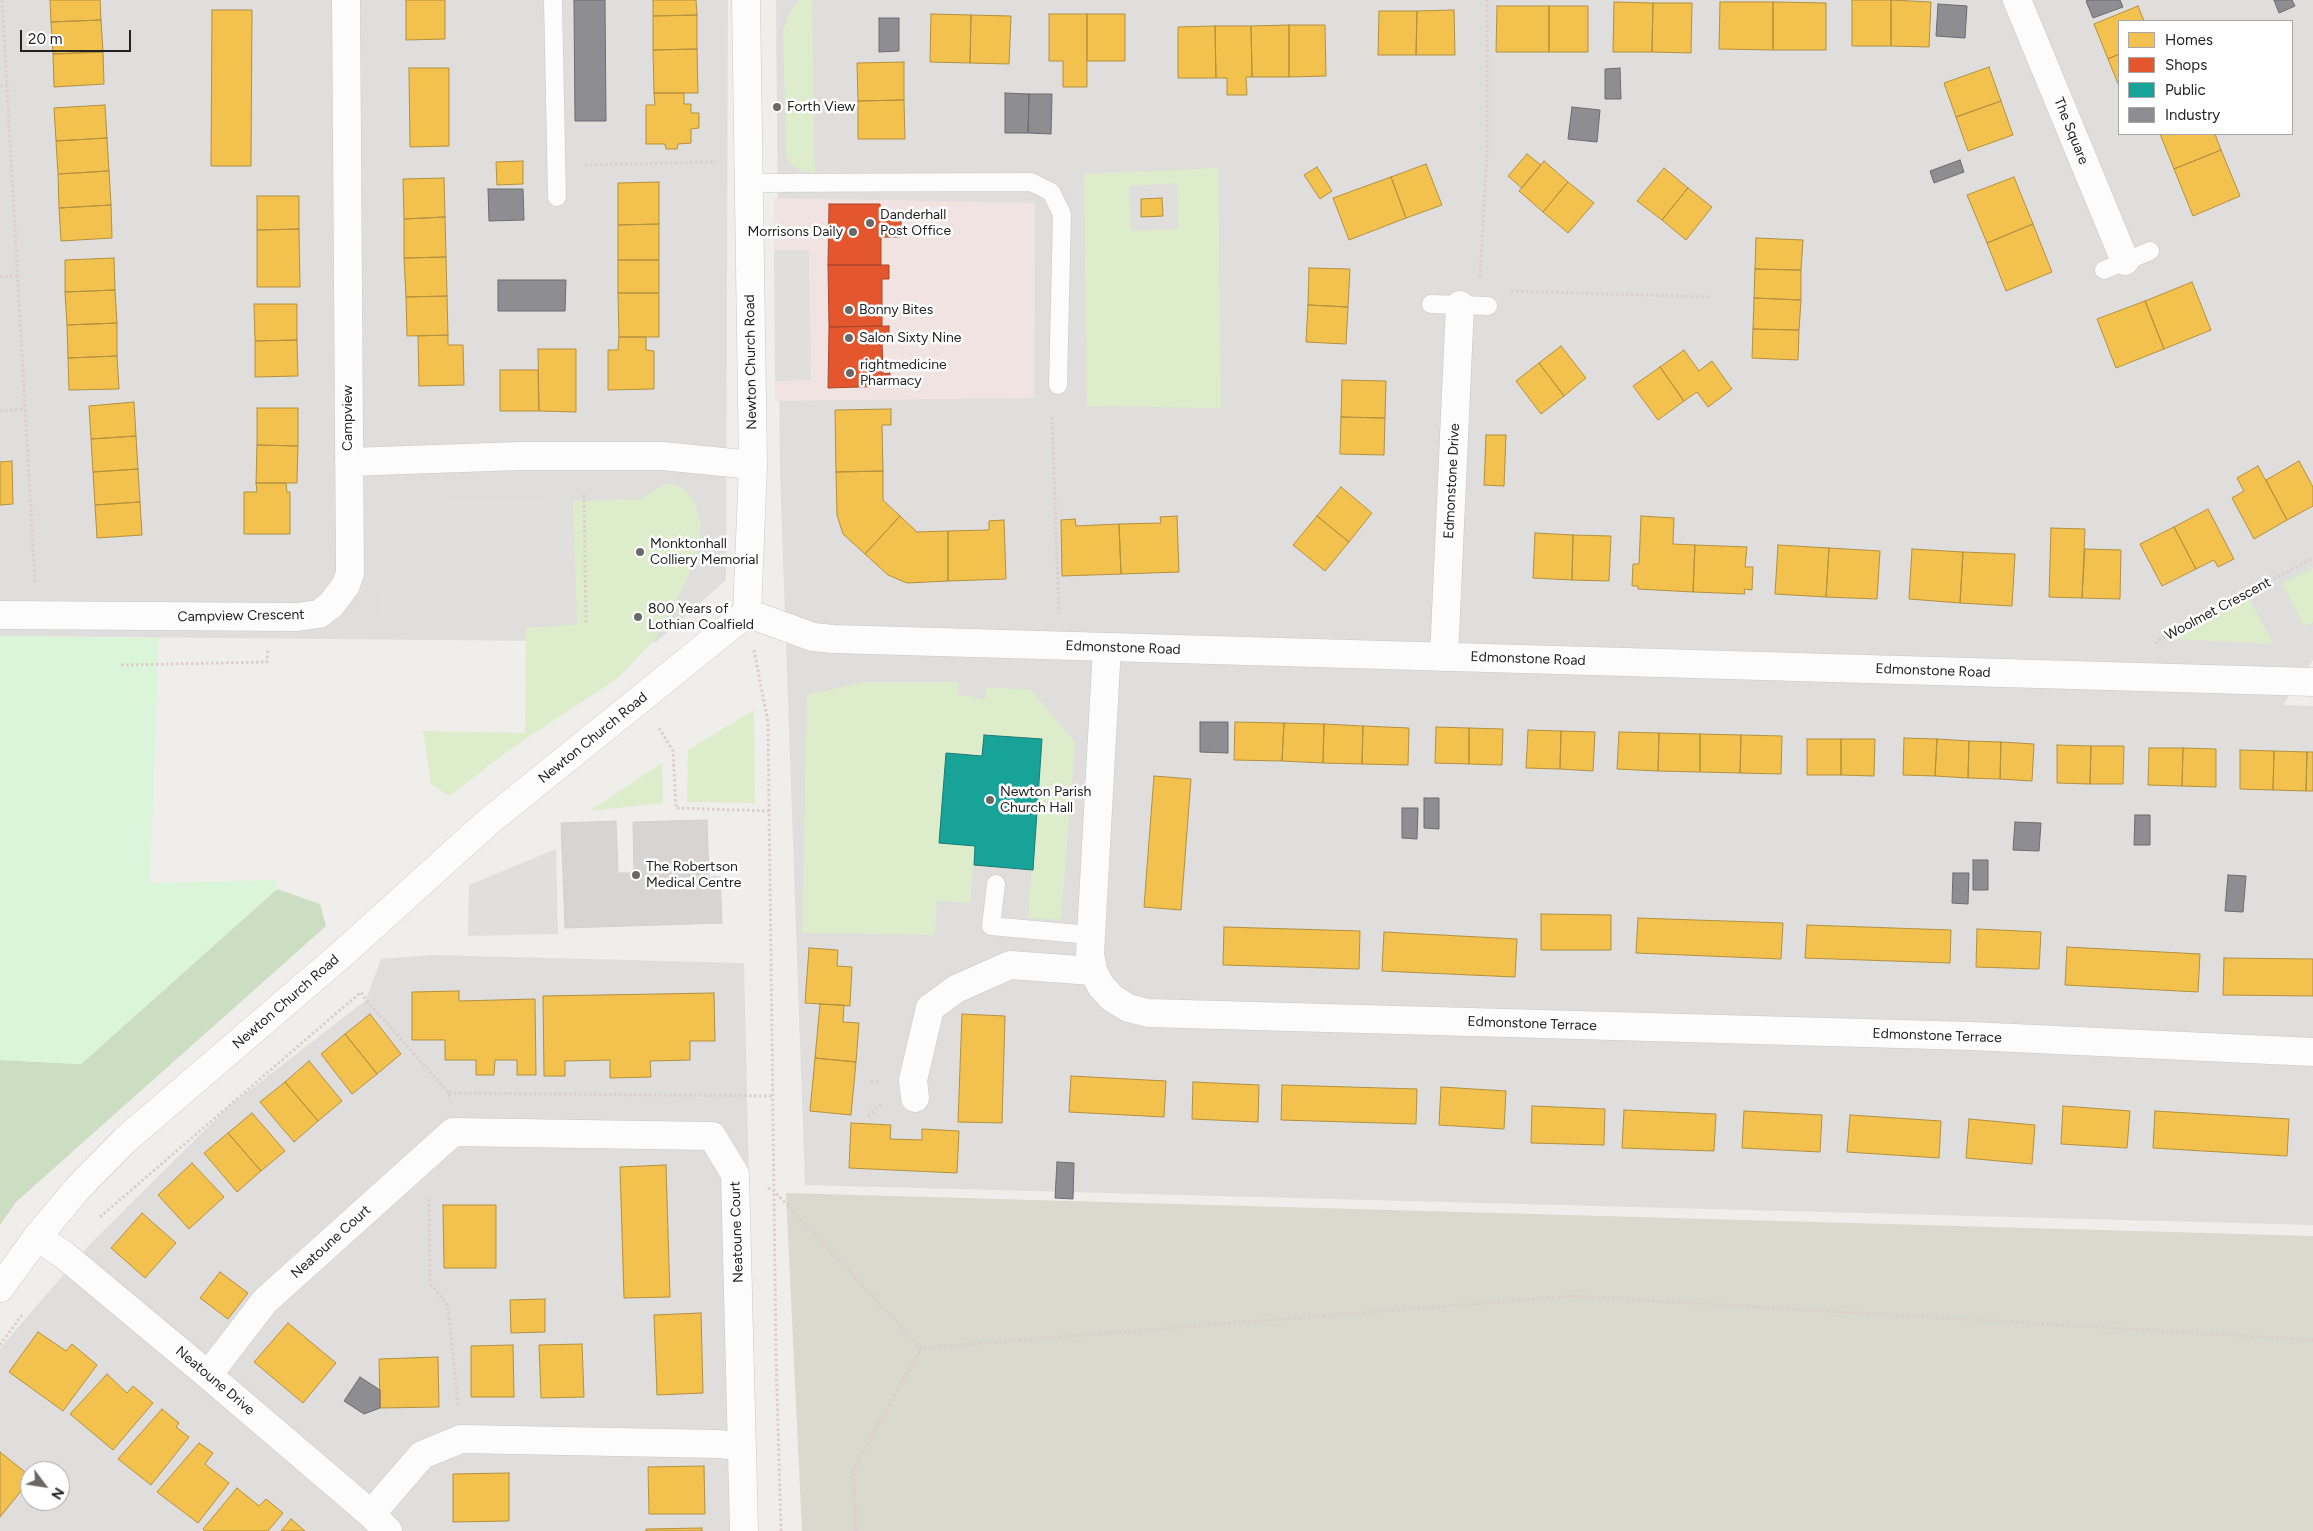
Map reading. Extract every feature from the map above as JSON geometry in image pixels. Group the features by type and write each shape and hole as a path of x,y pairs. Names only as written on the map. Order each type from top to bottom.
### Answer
{"street":[{"name":"Campview","path":"346,0 349,462 520,456 662,456 753,465"},
{"name":"Newton Church Road","path":"0,1288 37,1237 77,1190 125,1140 342,954 488,822 748,613 753,465 746,0"},
{"name":"The Square","path":"2017,0 2114,266"},
{"name":"Edmonstone Drive","path":"1444,657 1476,302"},
{"name":"Campview Crescent","path":"0,615 268,618 319,614 339,596 350,573 349,462"},
{"name":"Edmonstone Road","path":"748,613 813,637 1060,646 2313,682"},
{"name":"Edmonstone Terrace","path":"1107,647 1090,954 1092,971 1101,986 1112,998 1128,1008 1148,1013 1971,1036 2313,1052"},
{"path":"916,1098 913,1080 930,1008 956,989 1010,964 1092,971"},
{"name":"Neatoune Court","path":"208,1375 265,1302 453,1132 712,1136 736,1174 742,1447"},
{"name":"Neatoune Drive","path":"37,1237 64,1255 208,1375 379,1522"},
{"path":"379,1522 422,1455 462,1439 720,1444 742,1447 744,1531"}],"lane":[{"path":"553,0 557,197"},
{"path":"749,172 1031,182 1051,192 1062,214 1058,385"},
{"name":"The Square","path":"2114,266 2150,251"},
{"path":"1431,304 1476,302"},
{"path":"996,884 991,926 1090,936"}],"path":[{"path":"2,0 37,616"},
{"path":"1487,0 1486,153 1476,302 1710,297"},
{"path":"0,86 7,85"},
{"path":"556,165 749,172"},
{"path":"0,277 18,276"},
{"path":"0,411 25,409"},
{"path":"1052,417 1060,646"},
{"path":"584,495 586,625"},
{"name":"Woolmet Crescent","path":"2141,677 2157,641 2313,558"},
{"path":"748,613 768,722 772,1096 781,1531"},
{"path":"121,665 267,662"},
{"path":"642,699 673,751 676,808 768,811"},
{"path":"64,1255 82,1232 361,992 449,1093 453,1132"},
{"path":"449,1093 772,1096"},
{"path":"428,1154 430,1283 448,1306 462,1439"},
{"path":"736,1174 774,1191 921,1348"},
{"path":"921,1348 1574,1296 2313,1340"},
{"path":"0,1345 27,1308"},
{"path":"856,1531 853,1470 921,1348"}],"shaded area":[{"path":"0,0 728,0 726,580 656,642 0,636"},
{"path":"776,0 2313,0 2313,660 2283,705 2313,706 2313,1225 805,1185 780,473"},
{"path":"774,198 1035,203 1034,398 775,401"},
{"path":"774,250 809,250 811,380 775,381"},
{"path":"571,497 572,620 381,621 388,499"},
{"path":"556,849 558,934 468,936 469,885"},
{"path":"432,955 744,963 757,1531 0,1531 0,1348 92,1242 228,1107 366,1000 381,959"},
{"path":"786,1193 2313,1236 2313,1531 802,1531"}],"green space":[{"path":"799,0 812,0 815,174 804,172 793,166 786,156 783,30 791,10"},
{"path":"1218,168 1221,408 1087,406 1084,174","holes":["1177,183 1178,229 1131,231 1129,186"]},
{"path":"666,483 683,488 695,502 701,523 697,554 684,586 654,640 618,678 512,748 449,796 431,784 423,731 525,733 526,628 577,624 573,501 641,499"},
{"path":"2313,568 2313,622 2304,626 2282,583"},
{"path":"2249,599 2274,644 2173,639"},
{"path":"0,636 159,638 150,883 276,880 277,889 81,1064 0,1060"},
{"path":"864,682 959,682 958,695 986,699 986,687 1031,690 1075,742 1061,920 1028,918 1042,739 984,735 982,756 946,753 939,843 975,846 970,903 937,901 935,935 802,933 807,695"},
{"path":"754,710 755,803 687,802 688,750"},
{"path":"662,763 663,803 590,811"},
{"path":"277,889 320,904 326,926 16,1202 0,1225 0,1060 81,1064"}],"building: Homes":[{"path":"50,0 100,0 101,20 51,22"},
{"path":"406,0 445,0 445,39 406,40"},
{"path":"653,0 696,0 697,15 653,16"},
{"path":"1852,0 1891,0 1891,46 1852,46"},
{"path":"1891,0 1931,2 1929,47 1891,46"},
{"path":"1614,2 1653,3 1652,52 1613,52"},
{"path":"1720,2 1773,2 1773,50 1719,49"},
{"path":"1773,2 1826,3 1826,50 1773,50"},
{"path":"1653,3 1692,3 1691,53 1652,52"},
{"path":"1497,6 1549,6 1549,52 1496,52"},
{"path":"1549,6 1588,6 1588,52 1549,52"},
{"path":"2138,6 2144,20 2118,20 2118,54 2108,59 2094,24"},
{"path":"212,10 252,10 251,166 211,166"},
{"path":"1454,10 1455,55 1416,55 1417,11"},
{"path":"1379,11 1417,11 1416,55 1378,55"},
{"path":"931,14 971,15 970,63 930,62"},
{"path":"1049,14 1087,14 1087,87 1063,87 1063,61 1049,61"},
{"path":"1087,14 1125,14 1125,61 1087,61"},
{"path":"697,15 697,49 653,50 653,16"},
{"path":"971,15 1011,16 1009,64 970,63"},
{"path":"101,20 103,52 53,54 51,22"},
{"path":"1289,25 1325,25 1326,76 1289,77"},
{"path":"1289,25 1289,77 1252,77 1251,26"},
{"path":"1215,26 1216,78 1178,78 1178,27"},
{"path":"1215,26 1251,26 1252,77 1246,77 1247,95 1227,95 1227,78 1216,78"},
{"path":"697,49 698,93 654,93 653,50"},
{"path":"103,52 104,84 54,87 53,54"},
{"path":"2118,54 2118,84 2108,59"},
{"path":"904,62 904,100 858,101 857,63"},
{"path":"1989,67 2001,101 1956,117 1944,83"},
{"path":"409,68 449,68 449,146 410,147"},
{"path":"654,93 684,93 684,104 691,104 691,113 699,113 699,128 691,129 691,143 678,144 677,149 666,149 665,144 646,144 646,105 655,105"},
{"path":"904,100 905,139 858,139 858,101"},
{"path":"2001,101 2013,135 1968,151 1956,117"},
{"path":"105,105 107,138 56,141 54,108"},
{"path":"2160,135 2215,135 2221,150 2174,169"},
{"path":"107,138 109,171 58,174 56,141"},
{"path":"2221,150 2240,196 2193,216 2174,169"},
{"path":"1527,154 1541,165 1522,188 1508,176"},
{"path":"523,161 523,184 497,185 496,162"},
{"path":"1544,161 1568,182 1543,212 1519,191"},
{"path":"1426,164 1442,205 1406,218 1391,177"},
{"path":"1317,167 1332,191 1320,199 1304,175"},
{"path":"1664,168 1688,188 1662,220 1637,201"},
{"path":"109,171 111,205 59,208 58,174"},
{"path":"1391,177 1406,218 1349,240 1333,198"},
{"path":"2014,177 2033,224 1987,243 1967,195"},
{"path":"444,178 445,217 404,219 403,179"},
{"path":"659,182 659,224 618,225 618,183"},
{"path":"1568,182 1594,203 1568,233 1543,212"},
{"path":"1688,188 1712,207 1686,240 1662,220"},
{"path":"257,196 299,196 299,229 257,230"},
{"path":"1162,198 1163,216 1141,217 1141,199"},
{"path":"111,205 112,238 61,241 59,208"},
{"path":"445,217 446,257 404,258 404,219"},
{"path":"659,224 659,260 618,260 618,225"},
{"path":"2033,224 2052,272 2006,291 1987,243"},
{"path":"299,229 300,287 257,287 257,230"},
{"path":"1756,238 1803,240 1801,270 1755,269"},
{"path":"446,257 447,296 406,297 404,258"},
{"path":"114,258 115,290 65,292 65,260"},
{"path":"618,260 659,260 659,293 618,293"},
{"path":"1309,268 1350,269 1348,307 1308,305"},
{"path":"1755,269 1801,270 1801,300 1754,298"},
{"path":"2192,282 2211,330 2164,349 2145,301"},
{"path":"115,290 117,323 67,325 65,292"},
{"path":"618,293 659,293 659,337 619,337"},
{"path":"447,296 448,335 407,336 406,297"},
{"path":"1754,298 1801,300 1799,330 1753,329"},
{"path":"2145,301 2164,349 2116,368 2097,319"},
{"path":"254,304 297,304 297,340 255,341"},
{"path":"1308,305 1348,307 1346,344 1306,342"},
{"path":"117,323 117,356 68,358 67,325"},
{"path":"1753,329 1799,330 1798,360 1752,358"},
{"path":"448,335 448,345 463,345 464,385 419,386 418,336"},
{"path":"619,337 646,337 646,350 654,351 654,389 608,390 608,350 618,350"},
{"path":"297,340 298,376 255,377 255,341"},
{"path":"1561,346 1586,378 1564,396 1539,363"},
{"path":"538,349 576,349 576,412 539,411"},
{"path":"1684,350 1699,371 1712,361 1732,389 1708,407 1697,392 1684,401 1660,367"},
{"path":"117,356 119,389 69,390 68,358"},
{"path":"1539,363 1564,396 1541,414 1516,381"},
{"path":"1660,367 1684,401 1658,420 1633,386"},
{"path":"500,370 538,370 539,411 500,411"},
{"path":"1342,380 1386,381 1385,418 1341,417"},
{"path":"134,402 136,436 91,439 89,406"},
{"path":"257,408 298,408 298,446 257,445"},
{"path":"891,409 891,425 882,425 883,471 836,472 835,410"},
{"path":"1341,417 1385,418 1384,455 1340,454"},
{"path":"1486,435 1506,435 1504,486 1484,485"},
{"path":"136,436 138,469 93,472 91,439"},
{"path":"257,445 298,446 297,483 256,483"},
{"path":"12,461 13,504 0,505 0,462"},
{"path":"2299,461 2313,487 2313,506 2287,520 2266,480"},
{"path":"2258,466 2287,520 2254,539 2232,498 2244,491 2237,478"},
{"path":"138,469 140,502 95,505 93,472"},
{"path":"883,471 883,500 900,516 865,554 843,534 837,515 836,472"},
{"path":"256,483 286,483 287,492 290,492 290,534 244,534 244,492 257,492"},
{"path":"1341,487 1372,513 1349,542 1317,516"},
{"path":"140,502 142,535 97,538 95,505"},
{"path":"2208,509 2234,559 2218,567 2214,560 2196,569 2174,527"},
{"path":"900,516 917,532 948,531 948,581 907,583 888,575 865,554"},
{"path":"1177,516 1179,572 1121,574 1119,524 1161,523 1160,517"},
{"path":"1317,516 1349,542 1325,571 1293,545"},
{"path":"1641,516 1674,518 1673,544 1695,545 1693,592 1638,589 1638,586 1632,586 1633,564 1639,564"},
{"path":"1075,519 1076,526 1119,524 1121,574 1062,576 1061,520"},
{"path":"1004,520 1006,579 948,581 948,531 989,530 989,521"},
{"path":"2174,527 2196,569 2162,586 2140,544"},
{"path":"2051,528 2085,529 2082,598 2049,597"},
{"path":"1535,533 1573,535 1572,580 1533,578"},
{"path":"1573,535 1611,536 1609,581 1572,580"},
{"path":"1695,545 1747,547 1745,567 1753,567 1752,590 1744,589 1745,594 1693,592"},
{"path":"1778,545 1829,548 1826,597 1775,594"},
{"path":"1829,548 1880,551 1877,599 1826,597"},
{"path":"1912,549 1963,552 1960,603 1909,599"},
{"path":"2085,549 2121,550 2120,599 2082,598"},
{"path":"1963,552 2015,554 2012,606 1960,603"},
{"path":"1235,722 1284,723 1282,761 1234,760"},
{"path":"1284,723 1324,724 1323,763 1282,761"},
{"path":"1324,724 1363,726 1362,764 1323,763"},
{"path":"1363,726 1409,728 1408,765 1362,764"},
{"path":"1436,727 1469,728 1469,764 1435,763"},
{"path":"1469,728 1503,729 1502,765 1469,764"},
{"path":"1528,730 1561,731 1560,769 1526,768"},
{"path":"1561,731 1595,732 1593,771 1560,769"},
{"path":"1619,732 1659,733 1658,771 1617,769"},
{"path":"1659,733 1700,734 1700,772 1658,771"},
{"path":"1700,734 1741,735 1740,773 1700,772"},
{"path":"1741,735 1782,736 1781,774 1740,773"},
{"path":"1904,738 1937,739 1935,776 1903,775"},
{"path":"1807,739 1841,739 1841,775 1807,775"},
{"path":"1841,739 1875,739 1874,776 1841,775"},
{"path":"1937,739 1969,741 1968,778 1935,776"},
{"path":"1969,741 2001,742 2000,779 1968,778"},
{"path":"2001,742 2034,744 2032,781 2000,779"},
{"path":"2057,745 2091,746 2090,784 2057,783"},
{"path":"2091,746 2124,746 2123,784 2090,784"},
{"path":"2149,748 2183,748 2182,786 2148,785"},
{"path":"2183,748 2216,749 2216,787 2182,786"},
{"path":"2240,750 2274,751 2273,790 2240,789"},
{"path":"2274,751 2307,752 2306,791 2273,790"},
{"path":"2307,752 2313,752 2313,791 2306,791"},
{"path":"1154,776 1191,779 1181,910 1144,907"},
{"path":"1541,914 1611,915 1611,950 1541,950"},
{"path":"1638,918 1783,923 1781,959 1636,953"},
{"path":"1807,925 1951,930 1950,963 1805,958"},
{"path":"1224,927 1360,931 1359,969 1223,965"},
{"path":"1977,929 2041,932 2039,969 1976,967"},
{"path":"1384,932 1517,939 1515,977 1382,971"},
{"path":"2067,947 2200,954 2198,992 2065,985"},
{"path":"809,948 838,950 837,966 852,967 850,1006 805,1003"},
{"path":"2224,958 2313,959 2313,996 2223,995"},
{"path":"459,991 459,1001 535,999 536,1075 517,1075 517,1060 495,1060 494,1075 476,1075 476,1060 445,1060 445,1040 412,1040 412,992"},
{"path":"714,993 715,1041 690,1041 690,1060 650,1061 651,1077 610,1078 610,1060 565,1061 565,1076 544,1076 543,996"},
{"path":"820,1004 844,1005 843,1022 859,1023 856,1062 815,1058"},
{"path":"370,1014 401,1054 377,1074 345,1034"},
{"path":"962,1014 1005,1016 1002,1123 958,1122"},
{"path":"345,1034 377,1074 352,1094 321,1054"},
{"path":"815,1058 856,1062 851,1115 810,1111"},
{"path":"309,1061 342,1101 318,1121 285,1082"},
{"path":"1071,1076 1166,1081 1164,1117 1069,1112"},
{"path":"285,1082 318,1121 294,1142 260,1102"},
{"path":"1193,1082 1259,1085 1258,1122 1192,1119"},
{"path":"1282,1085 1417,1089 1416,1124 1281,1120"},
{"path":"1441,1087 1506,1091 1504,1129 1439,1125"},
{"path":"1532,1106 1605,1109 1604,1145 1531,1143"},
{"path":"2063,1106 2130,1111 2127,1148 2061,1144"},
{"path":"1624,1110 1716,1114 1714,1151 1622,1148"},
{"path":"1744,1111 1822,1115 1820,1152 1742,1148"},
{"path":"2155,1111 2289,1119 2287,1156 2153,1148"},
{"path":"252,1113 285,1151 261,1171 228,1133"},
{"path":"1850,1115 1941,1121 1939,1158 1847,1152"},
{"path":"1969,1119 2035,1125 2032,1164 1966,1158"},
{"path":"851,1123 891,1125 890,1139 922,1140 922,1129 959,1131 957,1173 849,1168"},
{"path":"228,1133 261,1171 237,1192 204,1153"},
{"path":"192,1163 224,1197 189,1229 158,1195"},
{"path":"666,1165 670,1297 624,1298 620,1167"},
{"path":"443,1205 496,1205 496,1268 444,1268"},
{"path":"142,1213 176,1243 145,1278 111,1248"},
{"path":"220,1272 248,1293 228,1319 200,1298"},
{"path":"545,1299 545,1332 511,1333 510,1300"},
{"path":"701,1313 703,1393 657,1395 654,1315"},
{"path":"288,1323 336,1363 303,1403 254,1362"},
{"path":"38,1332 66,1351 72,1344 97,1365 63,1411 9,1372"},
{"path":"582,1344 584,1397 541,1398 539,1345"},
{"path":"513,1345 514,1397 471,1397 471,1346"},
{"path":"438,1357 439,1407 380,1408 379,1359"},
{"path":"107,1374 127,1393 133,1386 153,1403 113,1450 70,1414"},
{"path":"162,1409 179,1423 176,1427 189,1437 151,1485 118,1459"},
{"path":"199,1443 213,1453 205,1464 229,1483 198,1523 157,1492"},
{"path":"0,1452 20,1468 20,1492 0,1517"},
{"path":"704,1466 705,1514 649,1514 648,1467"},
{"path":"509,1473 509,1521 453,1522 453,1474"},
{"path":"237,1488 259,1506 266,1499 283,1513 268,1531 205,1531 203,1529"},
{"path":"291,1519 305,1531 281,1531"},
{"path":"702,1528 702,1531 646,1531 646,1529"}],"building: Shops":[{"path":"829,204 880,204 881,217 901,216 901,237 881,237 881,265 828,265"},
{"path":"828,265 889,265 889,279 882,279 882,326 829,327"},
{"path":"889,326 889,340 882,340 883,374 890,373 890,386 828,388 829,327"}],"building: Public":[{"name":"Newton Parish Church Hall","path":"984,735 1042,739 1033,870 974,865 975,846 939,843 946,753 982,756"}],"building: Industry":[{"path":"574,0 605,0 606,121 575,121"},
{"path":"2120,0 2123,7 2093,18 2086,1"},
{"path":"2274,0 2292,0 2295,6 2279,13"},
{"path":"1938,4 1967,6 1965,38 1936,36"},
{"path":"879,18 899,18 899,51 879,52"},
{"path":"1620,68 1621,99 1605,99 1605,69"},
{"path":"1005,93 1029,94 1028,133 1005,133"},
{"path":"1029,94 1052,94 1051,134 1028,133"},
{"path":"1572,107 1600,110 1597,142 1568,139"},
{"path":"1960,160 1964,172 1934,183 1930,171"},
{"path":"488,189 523,189 524,220 489,221"},
{"path":"498,280 566,280 565,311 498,311"},
{"path":"1200,722 1228,722 1228,753 1200,752"},
{"path":"1424,798 1439,798 1439,829 1424,828"},
{"path":"1402,808 1418,808 1417,839 1402,838"},
{"path":"2135,815 2150,815 2150,845 2134,845"},
{"path":"2015,822 2041,823 2039,851 2013,850"},
{"path":"1973,860 1988,860 1988,890 1973,890"},
{"path":"1953,873 1969,873 1968,904 1952,903"},
{"path":"2228,875 2246,876 2243,912 2225,911"},
{"path":"1057,1162 1074,1163 1073,1199 1055,1198"},
{"path":"360,1377 380,1390 380,1408 364,1414 344,1401"}],"building: Other":[{"name":"The Robertson Medical Centre","path":"707,820 709,877 720,877 722,923 565,928 561,823 616,821 618,873 634,873 633,822"}],"place":[{"name":"Forth View","path":"777,107"},
{"name":"Danderhall Post Office","path":"870,223"},
{"name":"Morrisons Daily","path":"853,232"},
{"name":"Bonny Bites","path":"849,310"},
{"name":"Salon Sixty Nine","path":"849,338"},
{"name":"rightmedicine Pharmacy","path":"850,373"},
{"name":"Monktonhall Colliery Memorial","path":"640,552"},
{"name":"800 Years of Lothian Coalfield","path":"638,617"},
{"name":"Newton Parish Church Hall","path":"990,800"},
{"name":"The Robertson Medical Centre","path":"636,875"}]}
